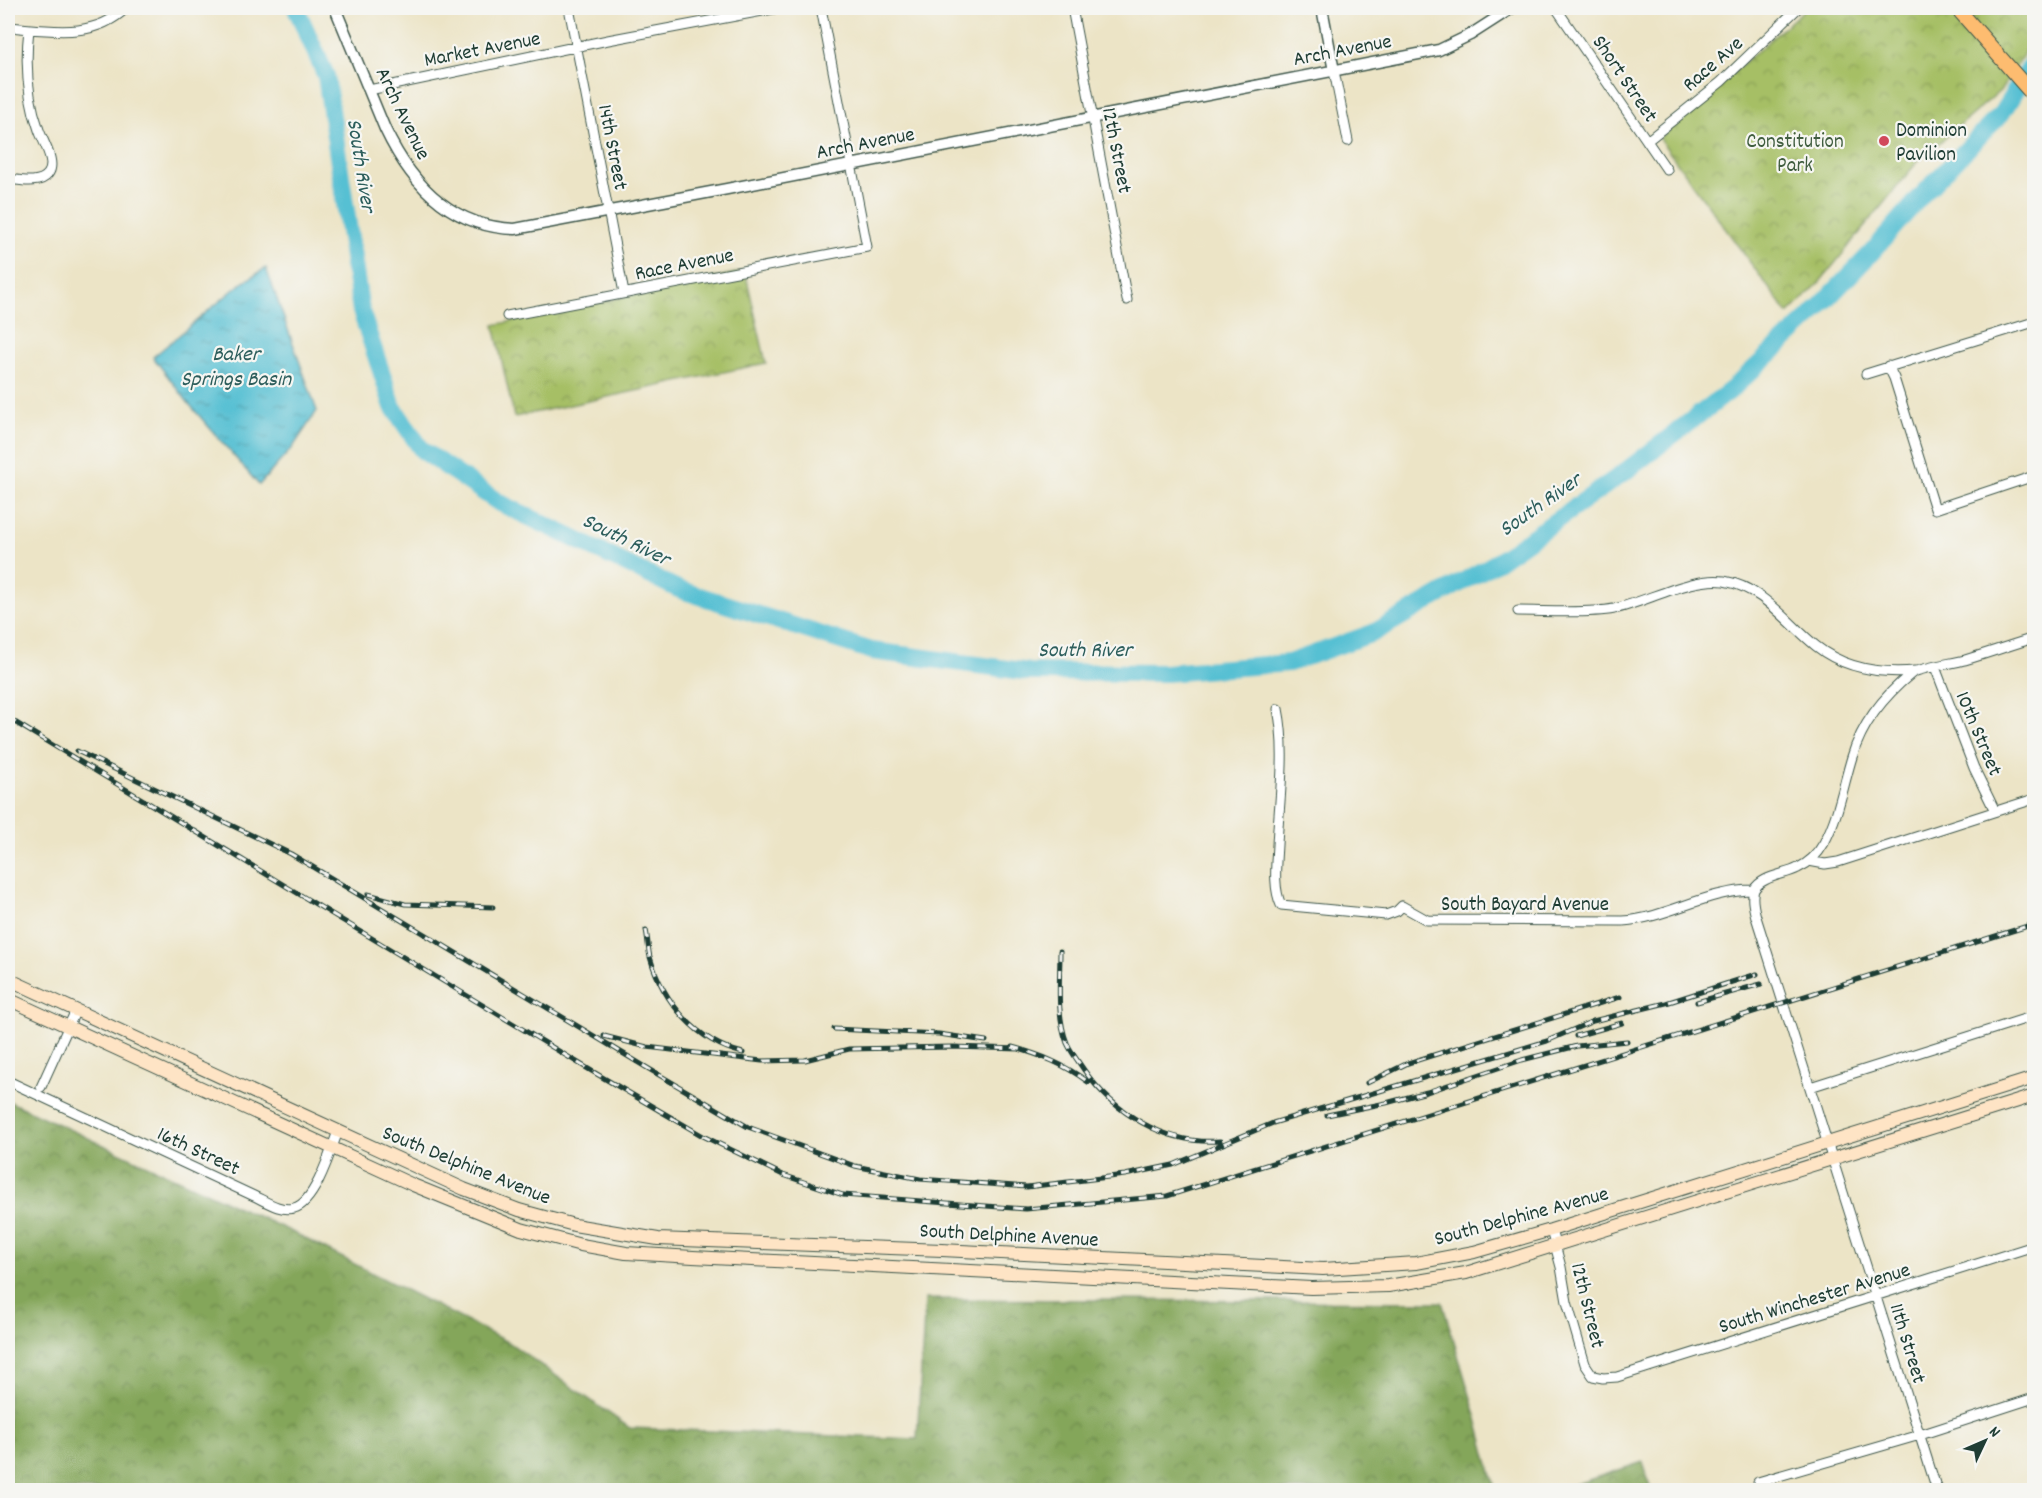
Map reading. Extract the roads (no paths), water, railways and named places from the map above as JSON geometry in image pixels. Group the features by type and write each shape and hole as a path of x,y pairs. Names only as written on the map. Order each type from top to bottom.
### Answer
{"main road":[{"path":"1957,8 2034,96"},
{"name":"South Delphine Avenue","path":"8,979 464,1188 519,1210 574,1225 658,1239 930,1249 1323,1269 1368,1268 1416,1263 1474,1252 1551,1230 2034,1078"},
{"name":"South Delphine Avenue","path":"8,999 413,1185 522,1229 581,1245 626,1253 1311,1288 1388,1286 1466,1273 2034,1096"}],"street":[{"path":"8,27 66,32 82,30 102,25 126,8"},
{"name":"Arch Avenue","path":"335,8 393,146 410,172 430,195 464,218 486,226 515,229 1438,50 1470,35 1512,8"},
{"name":"14th Street","path":"569,8 624,293"},
{"name":"Market Avenue","path":"369,90 778,8"},
{"path":"821,8 851,165"},
{"name":"12th Street","path":"1072,8 1127,300"},
{"path":"1322,8 1348,141"},
{"name":"Short Street","path":"1556,8 1666,170"},
{"name":"Race Ave","path":"1647,141 1721,82 1798,8"},
{"path":"8,179 37,181 43,179 50,170 51,164 32,106 28,85 29,28"},
{"name":"Race Avenue","path":"507,316 867,247 851,165"},
{"path":"1866,374 2034,322"},
{"path":"1888,366 1894,378 1935,509 2034,476"},
{"path":"1518,611 1612,609 1696,583 1722,581 1760,596 1832,657 1853,666 1878,672 1935,668 2034,638"},
{"name":"10th Street","path":"1935,668 1974,768 1995,811"},
{"path":"1809,861 1821,848 1830,832 1842,798 1852,757 1868,722 1889,695 1915,671"},
{"name":"South Bayard Avenue","path":"1278,709 1281,764 1276,865 1277,888 1281,905 1386,915 1398,911 1402,906 1427,920 1623,921 1641,919 1724,892 1754,890 1763,881 1792,871 1809,861 1825,864 1838,862 2034,799"},
{"path":"1754,890 1756,917 1832,1158"},
{"path":"41,1087 76,1010"},
{"path":"1810,1087 2034,1016"},
{"name":"16th Street","path":"8,1081 279,1207 295,1208 302,1204 315,1186 338,1131"},
{"name":"11th Street","path":"1832,1158 1937,1491"},
{"name":"12th Street","path":"1551,1230 1561,1267 1566,1302 1585,1364 1593,1376 1603,1378"},
{"name":"South Winchester Avenue","path":"1603,1378 1617,1377 2034,1246"},
{"path":"1758,1482 2034,1398"}],"water":[{"name":"Baker Springs Basin","path":"266,268 317,411 293,447 259,485 190,405 153,357 239,285"}],"waterway":[{"name":"South River","path":"296,8 326,76 361,311 393,407 422,450 498,502 678,589 872,651 1030,672 1166,673 1289,663 1373,633 1497,562 1622,474 1731,390 1809,318 1873,251 1921,196 2001,114 2034,61"}],"railway":[{"path":"8,718 703,1136 783,1175 843,1195 1026,1209 1167,1196 2034,924"},
{"path":"77,751 291,854 748,1127 855,1166 920,1179 1027,1187 1125,1175 1173,1165 1273,1123 1547,1041 1593,1021 1666,1003 1757,974"},
{"path":"368,894 405,904 493,907"},
{"path":"646,930 650,957 656,974 684,1018 711,1040 743,1053"},
{"path":"1060,951 1061,1021 1067,1043 1096,1086 1126,1112 1161,1132 1180,1138 1220,1141"},
{"path":"1697,1002 1761,984"},
{"path":"1367,1083 1408,1063 1620,997"},
{"path":"1576,1036 1622,1023"},
{"path":"834,1029 939,1034 986,1041"},
{"path":"604,1036 647,1047 762,1061 805,1060 849,1049 952,1047 1020,1049"},
{"path":"1327,1115 1427,1092 1522,1060 1577,1046 1627,1041"},
{"path":"1012,1047 1052,1061 1088,1082"}],"place":[{"name":"Dominion Pavilion","path":"1884,141"}],"park label":[{"name":"Constitution Park","path":"1795,152"}]}
